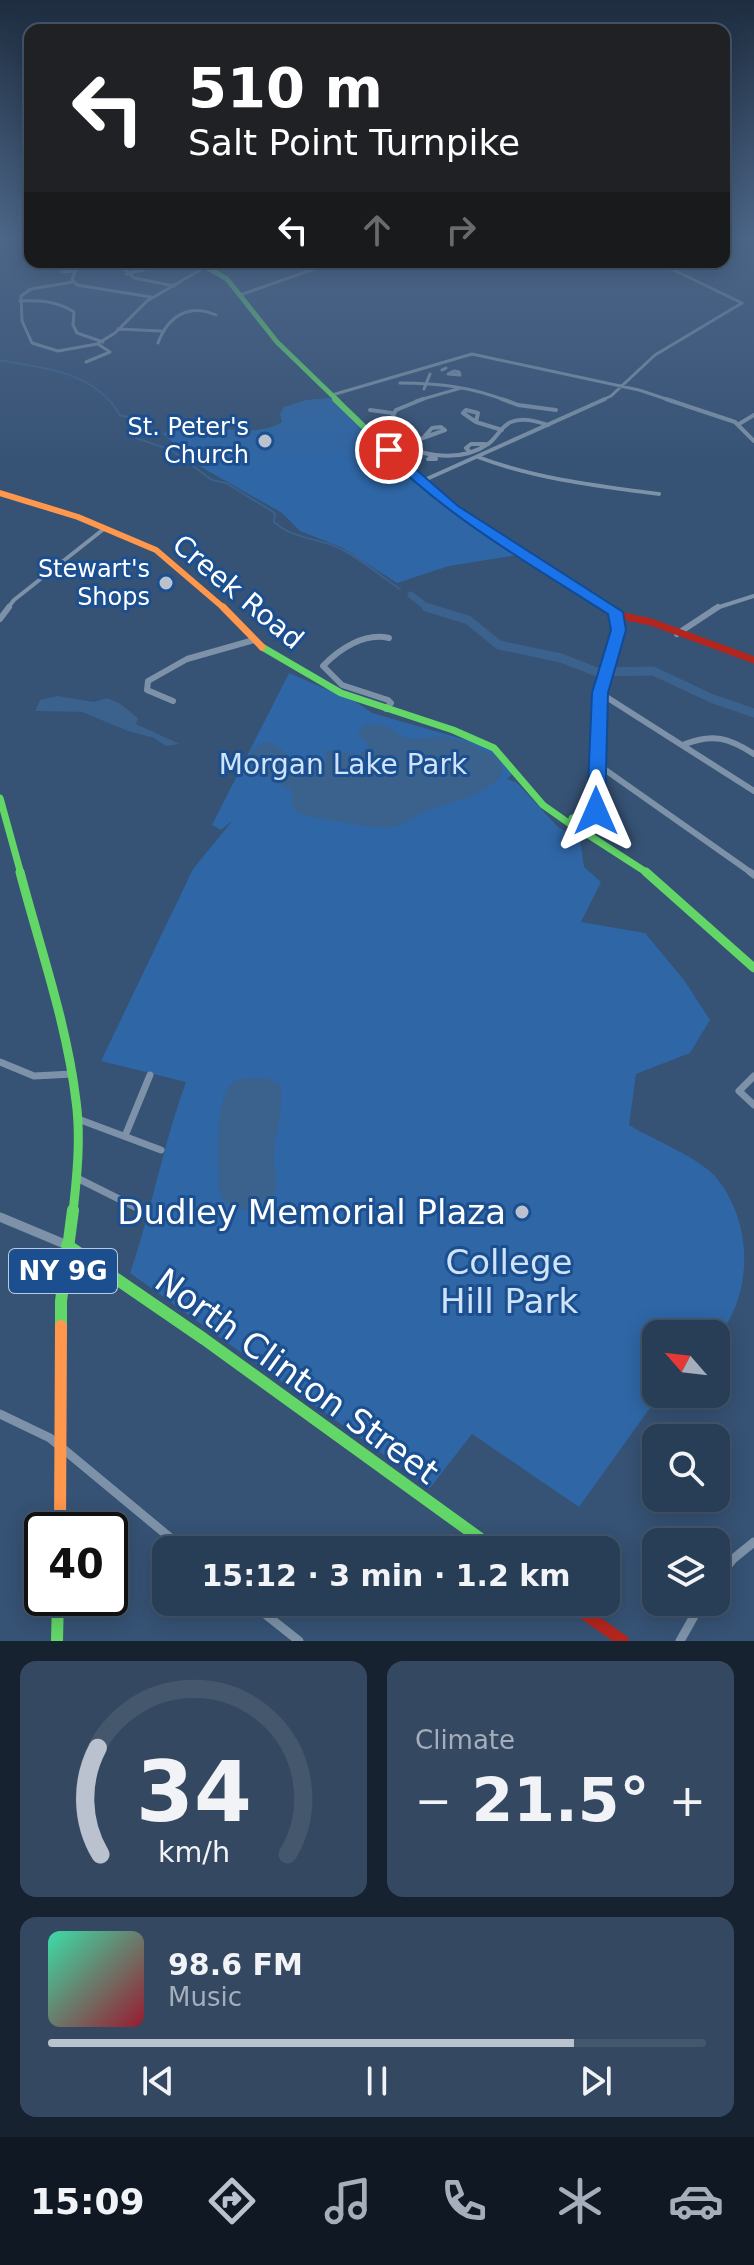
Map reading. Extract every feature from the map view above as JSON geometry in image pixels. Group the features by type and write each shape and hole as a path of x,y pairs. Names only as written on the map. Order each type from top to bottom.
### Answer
{"main road":[{"path":"254,313 277,342 420,482 453,508 520,553 588,592 677,634 754,660"},
{"name":"Creek Road","path":"0,493 105,528 159,551 211,595 254,640 293,668 341,693 453,730 494,748 543,805 572,820 584,832 605,843 671,890 754,968"},
{"path":"588,592 618,615 648,621"},
{"path":"596,818 600,693 618,630 618,615"},
{"path":"618,630 627,621 648,621"},
{"name":"NY 9G","path":"0,798 59,1016 73,1074 78,1119 77,1178 61,1290 60,1512"},
{"path":"572,820 586,814 595,803"},
{"path":"586,814 600,823 597,829"},
{"path":"584,832 597,829"},
{"path":"597,829 605,843"},
{"name":"North Clinton Street","path":"67,1245 204,1339 477,1536"},
{"path":"57,1641 58,1616"},
{"path":"588,1616 623,1641"}],"street":[{"path":"23,313 29,339 34,344 64,350 100,343 135,313"},
{"path":"74,313 73,329 110,352 86,362"},
{"path":"158,343 161,331 178,313"},
{"path":"204,313 216,315"},
{"path":"420,482 611,396 618,385 664,348 725,313"},
{"path":"118,329 161,331"},
{"path":"332,395 474,354 618,385 688,405 739,424 754,441"},
{"path":"436,365 462,378 461,388"},
{"path":"424,389 430,374"},
{"path":"400,383 427,382 487,393 518,405 556,410"},
{"path":"370,410 392,413 407,404 461,388"},
{"path":"392,413 386,431 403,446 433,454 469,451 466,448 471,444 487,445 509,423 518,420 548,425"},
{"path":"739,424 754,415"},
{"path":"476,422 502,430"},
{"path":"403,446 438,436 445,430 432,428 423,438"},
{"path":"478,457 572,482 659,494"},
{"path":"0,618 14,600 105,528"},
{"path":"677,634 715,608 754,596"},
{"path":"386,709 391,703 388,700 348,687 327,673 323,666 334,656 375,635 389,638"},
{"path":"173,701 151,694 147,690 148,681 195,656 254,640"},
{"path":"600,693 754,791"},
{"path":"684,744 709,735 727,737 754,754"},
{"path":"596,764 754,875"},
{"path":"0,1062 34,1076 73,1074"},
{"path":"125,1136 150,1075"},
{"path":"754,1076 739,1091 754,1105"},
{"path":"78,1119 161,1150"},
{"path":"77,1178 143,1211"},
{"path":"0,1217 67,1245"},
{"path":"0,1414 33,1427 59,1445 168,1536"},
{"path":"730,1563 754,1542"},
{"path":"268,1616 299,1641"},
{"path":"680,1641 694,1616"}],"green space":[{"path":"330,398 414,480 517,555 449,566 397,583 343,548 300,531 282,513 201,467 162,433 195,428 242,430 273,427 282,422 280,414 284,407 306,400"},
{"path":"289,673 356,702 372,713 484,745 501,754 516,771 507,779 516,782 558,827 580,839 584,867 601,882 581,922 645,933 684,980 710,1020 690,1053 636,1074 629,1125 684,1154 714,1175 737,1214 742,1235 743,1280 729,1320 642,1320 642,1408 650,1408 579,1507 472,1434 430,1488 130,1273 186,1082 101,1061 193,869 233,820 221,830 212,825"}],"shaded area":[{"path":"58,696 94,702 107,698 138,718 136,724 180,744 166,746 154,738 82,712 35,711 40,700"},
{"path":"366,725 385,725 407,739 442,737 469,743 498,758 502,768 500,777 473,795 398,825 382,828 326,820 298,812 293,805 292,790 272,779 253,762 250,752 265,742 306,765 325,761 326,750 359,755 369,747 357,732"},
{"path":"266,1078 280,1085 281,1094 274,1152 276,1185 274,1193 264,1203 255,1208 241,1209 227,1202 219,1189 220,1116 227,1089 234,1082"}],"waterway":[{"path":"0,360 68,374 97,389 120,415 137,420 136,438 171,450 212,480 226,483 275,513 274,522 290,533 343,550 400,589"},
{"path":"411,595 427,607"},
{"path":"427,607 468,620 499,645 561,658 597,672 653,671 713,699 754,713"}],"traffic: fast":[{"path":"254,313 277,342 428,489 528,558 616,612 618,630 600,693 596,818"},
{"path":"262,647 341,693 453,730 494,748 543,805 570,824"},
{"path":"0,798 68,1050 77,1104 77,1178 61,1301 61,1326"},
{"path":"586,814 599,821 597,829 584,832 572,827 572,818 586,814"},
{"path":"584,832 653,877 754,968"},
{"path":"67,1245 204,1339 477,1536"},
{"path":"57,1641 58,1616"}],"traffic: slow":[{"path":"0,493 78,517 156,550 211,595 262,647"},
{"path":"60,1512 61,1326"}],"traffic: jam":[{"path":"618,615 651,622 754,660"},
{"path":"588,1616 623,1641"}],"place":[{"name":"St. Peter's Church","path":"265,441"},
{"name":"Stewart's Shops","path":"166,583"},
{"name":"Dudley Memorial Plaza","path":"522,1212"}],"route":[{"path":"389,450 424,485 453,508 528,558 605,603 618,615 614,647 601,683 596,811"}],"park label":[{"name":"Morgan Lake Park","path":"343,764"},
{"name":"College Hill Park","path":"509,1282"}]}
